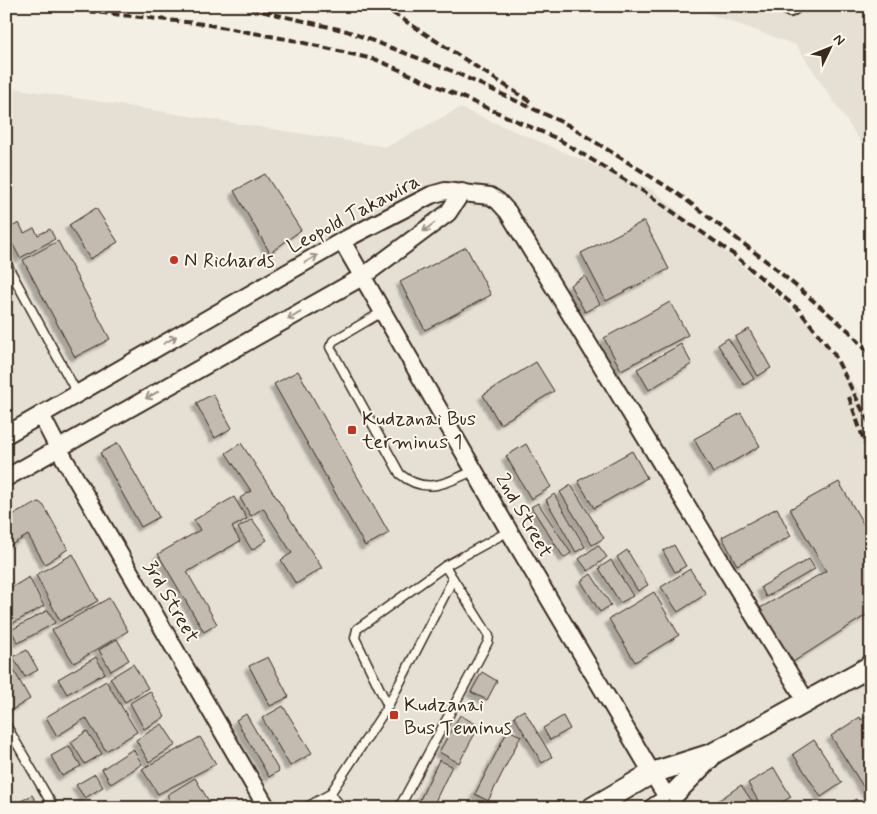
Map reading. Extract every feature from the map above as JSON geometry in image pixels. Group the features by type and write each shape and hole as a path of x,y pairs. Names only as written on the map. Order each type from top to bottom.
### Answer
{"street":[{"path":"787,6 790,8 793,6"},
{"name":"Leopold Takawira","path":"6,435 342,241 431,195 445,191 490,196 498,201 508,212 806,701"},
{"path":"6,478 362,277 448,213 462,192"},
{"name":"2nd Street","path":"342,241 652,773 666,805"},
{"name":"3rd Street","path":"41,415 58,448 267,808"},
{"path":"592,808 652,773 712,754 871,666"},
{"path":"666,805 712,754"}],"lane":[{"path":"6,263 77,393"},
{"path":"382,312 334,341 330,347 400,474 408,481 420,485 443,485 475,470"},
{"path":"388,706 355,638 357,629 445,566 510,531"},
{"path":"399,808 488,642 489,636 445,566"},
{"path":"305,808 330,794 388,706 453,578"},
{"path":"6,726 54,808"},
{"path":"330,794 343,808"}],"shaded area":[{"path":"688,6 871,6 871,157 796,45"},
{"path":"6,87 386,147 460,108 653,190 806,321 871,407 871,808 6,808"}],"building":[{"path":"265,174 301,230 270,253 234,191"},
{"path":"96,208 118,242 90,259 69,225"},
{"path":"644,221 669,269 606,301 581,253"},
{"path":"19,223 24,233 34,228 38,235 50,229 55,239 20,258 6,232 6,230"},
{"path":"58,241 110,339 75,357 23,260"},
{"path":"466,247 491,295 425,330 400,282"},
{"path":"585,276 600,304 585,312 570,285"},
{"path":"670,302 688,335 621,370 604,338"},
{"path":"749,329 771,368 758,376 735,337"},
{"path":"728,338 754,379 744,385 718,345"},
{"path":"681,344 692,364 649,390 637,369"},
{"path":"536,362 554,391 500,424 483,395"},
{"path":"298,371 389,533 365,546 274,384"},
{"path":"213,394 232,428 215,438 196,403"},
{"path":"741,413 760,446 713,473 694,439"},
{"path":"118,443 159,517 141,527 100,453"},
{"path":"241,443 322,568 296,584 281,560 292,553 263,508 251,516 240,498 251,491 226,453"},
{"path":"526,444 551,487 531,499 506,456"},
{"path":"632,451 647,478 594,508 578,481"},
{"path":"839,482 871,537 871,612 793,662 760,608 826,571 790,509"},
{"path":"571,485 604,538 592,545 560,492"},
{"path":"554,494 585,547 576,552 546,500"},
{"path":"234,497 247,519 232,527 240,541 187,572 217,624 204,632 158,554 200,530 194,520"},
{"path":"39,502 44,506 68,549 45,564 28,535 6,548 6,518"},
{"path":"538,503 571,553 564,558 531,507"},
{"path":"777,508 791,536 737,565 722,537"},
{"path":"252,519 267,540 252,550 238,528"},
{"path":"598,545 607,557 588,571 579,559"},
{"path":"674,545 686,566 675,572 663,551"},
{"path":"627,550 648,585 638,591 617,557"},
{"path":"73,554 98,601 60,621 36,575"},
{"path":"809,559 815,569 766,597 761,587"},
{"path":"611,560 633,596 620,603 599,568"},
{"path":"690,569 706,594 678,612 661,587"},
{"path":"591,574 611,605 600,612 581,581"},
{"path":"29,577 44,606 6,627 6,591"},
{"path":"654,592 679,635 635,662 609,619"},
{"path":"109,598 128,631 74,663 52,630"},
{"path":"48,610 55,623 18,643 11,630"},
{"path":"117,639 129,660 111,671 99,650"},
{"path":"27,650 38,670 25,677 13,657"},
{"path":"96,657 105,673 67,694 58,679"},
{"path":"268,657 289,697 270,706 249,666"},
{"path":"8,660 30,699 10,711 6,705 6,662"},
{"path":"133,664 148,688 125,702 110,678"},
{"path":"482,672 497,681 487,700 471,692"},
{"path":"106,681 137,732 106,751 86,718 57,736 46,717"},
{"path":"150,691 165,717 144,729 130,703"},
{"path":"283,706 312,753 290,766 262,718"},
{"path":"524,710 552,757 542,763 514,716"},
{"path":"871,713 871,792 868,794 831,736 860,717 861,720"},
{"path":"246,714 279,771 269,777 236,720"},
{"path":"460,715 479,726 459,763 439,752"},
{"path":"563,716 570,729 550,740 543,728"},
{"path":"162,724 176,745 149,762 136,740"},
{"path":"508,730 521,736 488,801 475,794"},
{"path":"87,731 102,754 85,764 71,742"},
{"path":"200,737 216,764 158,794 142,769"},
{"path":"814,740 842,783 821,797 793,754"},
{"path":"69,746 81,766 62,776 51,756"},
{"path":"133,749 142,764 111,784 102,769"},
{"path":"439,760 452,766 432,808 416,808"},
{"path":"774,768 791,797 772,808 762,808 748,783"},
{"path":"95,774 103,787 85,798 76,785"},
{"path":"195,778 210,803 201,808 175,808 167,795"},
{"path":"741,785 756,807 708,808"},
{"path":"32,795 40,808 9,808"},
{"path":"856,799 861,808 840,808"}],"railway":[{"path":"40,6 204,24 292,40 377,60 558,139 643,191 733,254 799,310 834,354 871,427"},
{"path":"239,6 347,31 452,71 568,125 677,193 770,264 849,331 871,355"},
{"path":"382,6 531,102"},
{"path":"849,397 871,461"}],"place":[{"name":"N Richards","path":"174,260"},
{"name":"Kudzanai Bus terminus 1","path":"352,430"},
{"name":"Kudzanai Bus Teminus","path":"394,715"}]}
